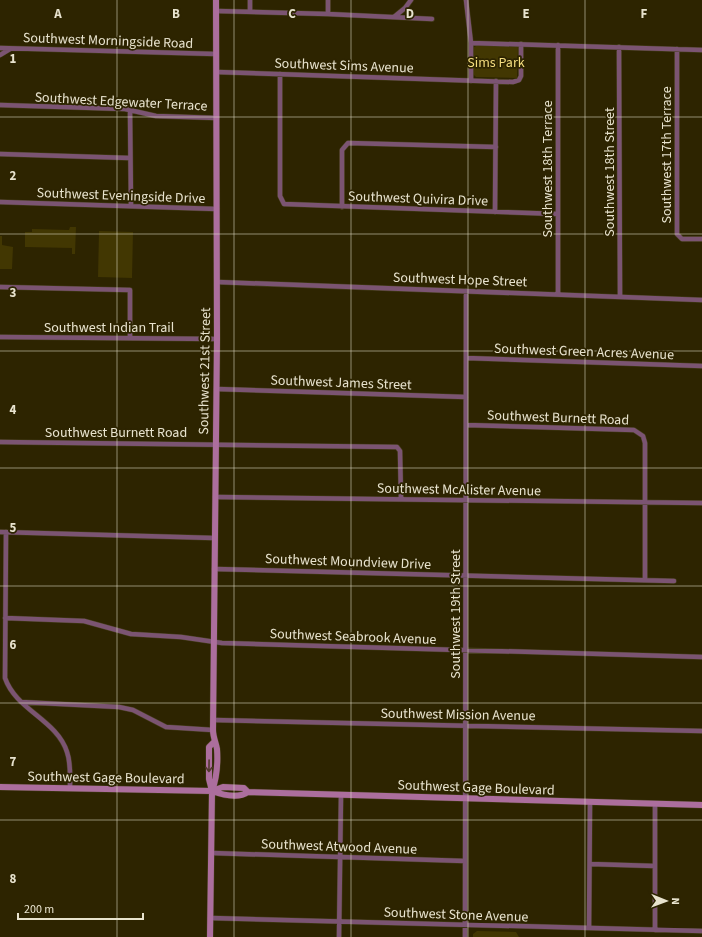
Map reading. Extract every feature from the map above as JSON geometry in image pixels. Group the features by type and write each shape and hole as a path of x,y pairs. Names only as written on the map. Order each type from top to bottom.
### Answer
{"main road":[{"name":"Southwest 21st Street","path":"210,937 212,791 216,780 217,747 214,742 213,730 217,339 216,0"},
{"name":"Southwest Gage Boulevard","path":"0,787 212,791 223,787 244,788 248,792 702,805"}],"street":[{"path":"250,0 250,12"},
{"path":"328,0 328,14"},
{"path":"393,17 405,8 411,0"},
{"path":"466,0 471,43 471,80"},
{"path":"216,11 328,14 432,20"},
{"path":"471,43 702,50"},
{"name":"Southwest Sims Avenue","path":"216,72 517,81 520,78 521,44"},
{"name":"Southwest 18th Terrace","path":"558,45 558,294"},
{"name":"Southwest 18th Street","path":"619,47 620,296"},
{"name":"Southwest Morningside Road","path":"0,48 216,54"},
{"path":"0,55 10,49"},
{"name":"Southwest 17th Terrace","path":"677,49 677,234 682,239 702,239"},
{"name":"Southwest Quivira Drive","path":"280,74 280,199 286,205 558,214"},
{"path":"495,212 496,81"},
{"name":"Southwest Edgewater Terrace","path":"0,105 130,110 156,116 216,118"},
{"path":"130,110 131,206"},
{"path":"342,207 342,150 345,144 351,142 496,147"},
{"path":"0,154 130,158"},
{"name":"Southwest Eveningside Drive","path":"0,202 217,209"},
{"name":"Southwest Hope Street","path":"217,282 702,300"},
{"path":"0,287 130,290 130,338"},
{"name":"Southwest 19th Street","path":"465,937 466,291"},
{"name":"Southwest Indian Trail","path":"0,337 217,339"},
{"name":"Southwest Green Acres Avenue","path":"466,358 702,366"},
{"name":"Southwest James Street","path":"216,389 466,397"},
{"name":"Southwest Burnett Road","path":"466,425 634,430 640,433 645,441 645,502"},
{"name":"Southwest Burnett Road","path":"0,442 395,446 400,449 401,499"},
{"name":"Southwest McAlister Avenue","path":"215,497 702,503"},
{"path":"645,502 645,580"},
{"path":"0,532 214,538"},
{"path":"6,532 5,618 2,662 5,678 7,685 21,702 59,736 64,744 70,765 70,788"},
{"name":"Southwest Moundview Drive","path":"214,569 674,581"},
{"name":"Southwest Seabrook Avenue","path":"5,618 75,620 93,623 131,634 180,636 213,642 702,657"},
{"path":"21,702 119,707 133,710 166,727 213,730"},
{"name":"Southwest Mission Avenue","path":"213,720 702,731"},
{"path":"339,937 342,795"},
{"path":"589,928 590,802"},
{"path":"655,804 655,930"},
{"name":"Southwest Atwood Avenue","path":"212,853 465,861"},
{"path":"590,864 655,866"},
{"name":"Southwest Stone Avenue","path":"210,918 702,931"}],"green space":[{"name":"Sims Park","path":"478,45 518,47 517,78 476,77 473,74 474,47"},
{"path":"70,227 76,227 75,254 72,254 72,248 25,247 25,232 32,232 32,229 69,230"},
{"path":"99,231 133,232 132,278 98,277"},
{"path":"0,236 2,236 2,245 13,247 12,269 0,269"},
{"path":"477,931 516,932 519,937 473,937 473,934"}]}
